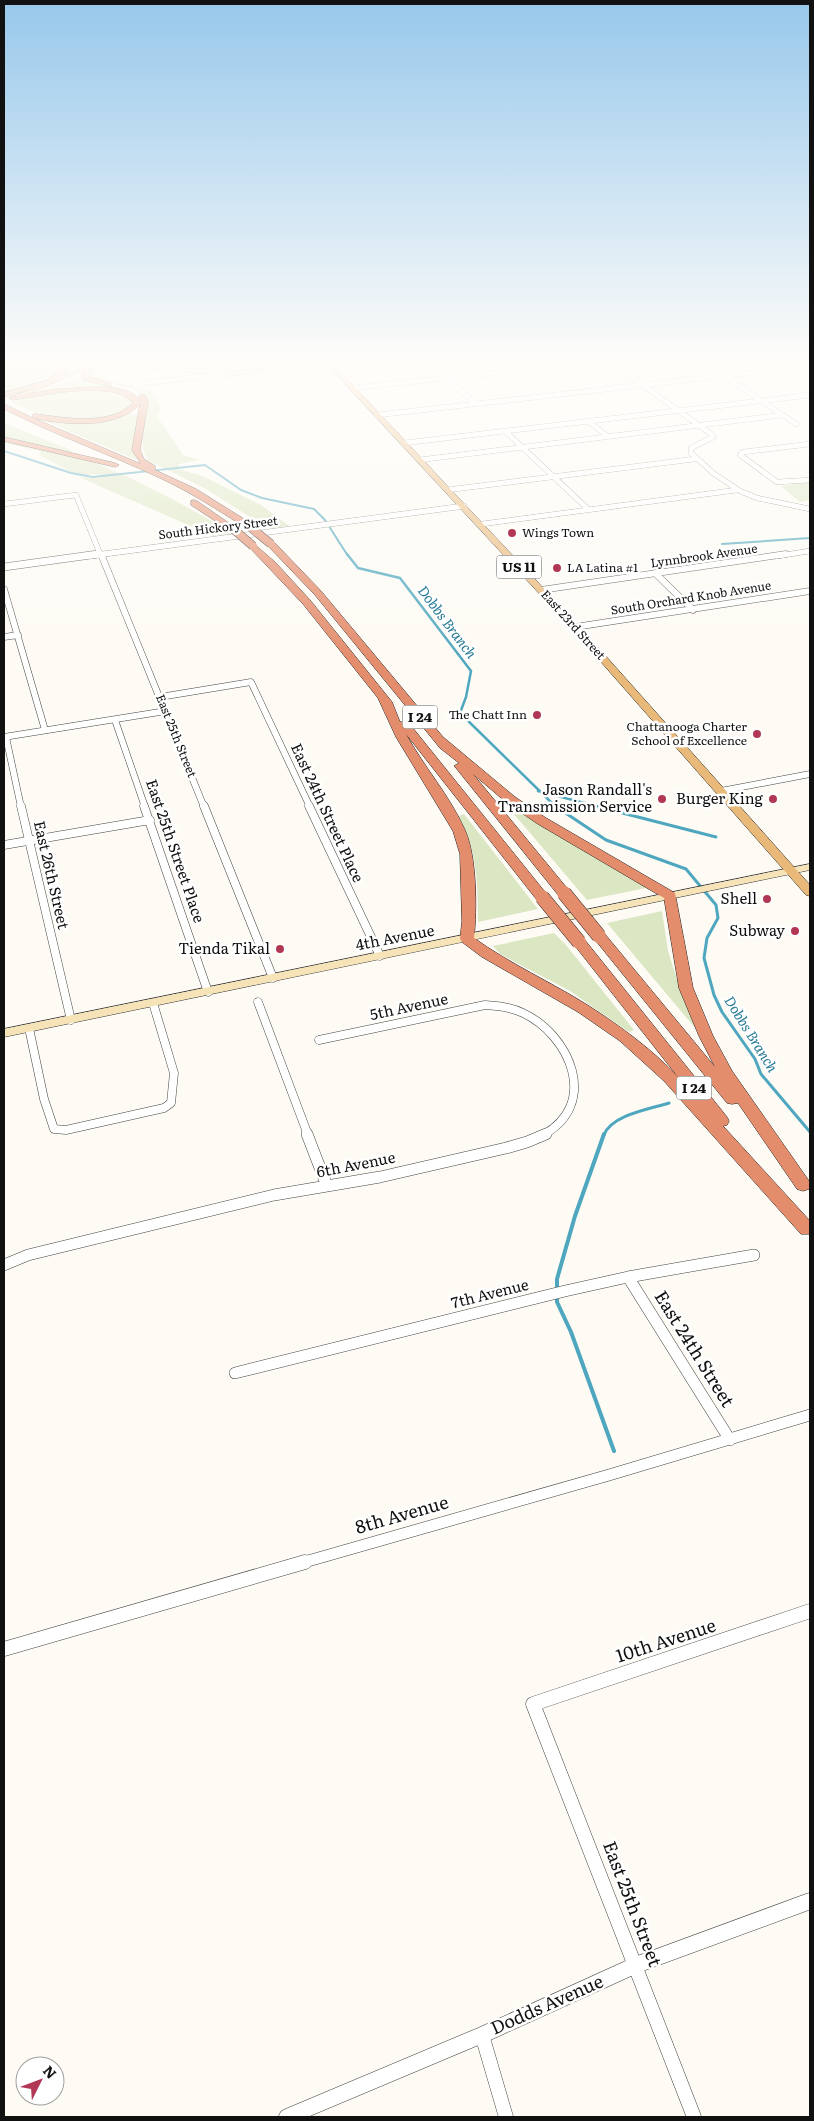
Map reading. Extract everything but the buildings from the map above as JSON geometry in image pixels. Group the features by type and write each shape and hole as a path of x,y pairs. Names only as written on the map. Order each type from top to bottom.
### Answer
{"highway":[{"path":"106,462 115,464"},
{"path":"110,462 159,485"},
{"name":"I 24","path":"130,462 163,476 208,500 249,526 271,544 318,593 806,1190"},
{"path":"144,462 163,476"},
{"name":"I 24","path":"189,501 232,528 284,575 304,598 809,1231"},
{"path":"383,698 402,737 459,831 466,854 469,922 467,939 487,954 583,1009 625,1038 669,1077 809,1231"},
{"path":"438,739 526,811 670,896 686,988 706,1036 725,1073 806,1190"}],"main road":[{"name":"East 23rd Street","path":"421,462 482,524 576,627 810,892"},
{"name":"4th Avenue","path":"4,1033 810,867"}],"street":[{"path":"539,462 590,510"},
{"path":"447,490 670,462"},
{"path":"699,462 747,496 795,504 810,509"},
{"path":"750,462 780,484 810,480"},
{"path":"482,524 736,490"},
{"name":"East 25th Street","path":"4,504 76,495 166,711 273,978"},
{"name":"South Hickory Street","path":"4,567 464,506"},
{"name":"Lynnbrook Avenue","path":"541,590 810,551"},
{"path":"655,573 693,610"},
{"path":"4,589 45,730"},
{"name":"South Orchard Knob Avenue","path":"576,627 810,591"},
{"path":"4,637 18,635"},
{"name":"East 24th Street Place","path":"160,697 251,682 380,956"},
{"path":"5,737 166,711"},
{"name":"East 25th Street Place","path":"115,720 208,992"},
{"name":"East 26th Street","path":"5,737 71,1020"},
{"path":"721,791 810,774"},
{"path":"4,845 150,820"},
{"path":"258,1002 327,1186"},
{"path":"29,1028 44,1099 54,1129 66,1130 164,1108 171,1103 174,1073 153,1003"},
{"name":"5th Avenue","path":"319,1040 485,1005 506,1006"},
{"name":"6th Avenue","path":"4,1265 38,1252 284,1194 392,1174 519,1144 554,1129 568,1115 574,1099 574,1078 571,1064 556,1040 542,1025 525,1014 506,1006"},
{"name":"7th Avenue","path":"235,1373 565,1291 628,1277 754,1255"},
{"name":"East 24th Street","path":"628,1277 730,1440"},
{"name":"8th Avenue","path":"4,1649 270,1570 730,1440 810,1414"},
{"name":"10th Avenue","path":"533,1704 810,1611"},
{"name":"East 25th Street","path":"533,1704 636,1964 694,2117"},
{"name":"Dodds Avenue","path":"287,2117 482,2034 636,1964 810,1901"},
{"path":"482,2034 506,2117"}],"green space":[{"path":"52,462 93,462 174,500 210,520 230,534 213,536 79,477 100,478 109,475 75,474"},
{"path":"151,462 190,462 179,464 179,469 205,477 261,505 289,526 269,529 206,489"},
{"path":"810,482 810,500 800,502 781,486"},
{"path":"497,794 645,885 646,888 587,900"},
{"path":"464,814 538,909 478,922 478,894 473,854 459,816"},
{"path":"662,911 668,951 678,983 701,1035 607,923"},
{"path":"554,933 566,945 634,1030 629,1032 570,991 500,954 493,946"}],"waterway":[{"name":"Dobbs Branch","path":"37,462 71,473 93,477 205,465 241,490 262,498 314,509 325,520 348,556"},
{"path":"722,544 810,538"},
{"name":"Dobbs Branch","path":"347,554 358,568 400,578 471,671 466,697 460,713 540,792"},
{"path":"540,792 600,807"},
{"name":"Dobbs Branch","path":"540,792 556,807"},
{"name":"Dobbs Branch","path":"555,806 606,840 686,869 716,905 718,918 707,938 704,958 714,995 722,1012 755,1059 761,1074 810,1132"},
{"path":"595,806 716,837"},
{"path":"604,1135 614,1122 642,1110 669,1103"},
{"path":"604,1134 575,1216 557,1279 557,1302 571,1332 614,1451"}],"place":[{"name":"Wings Town","path":"512,533"},
{"name":"LA Latina #1","path":"557,568"},
{"name":"The Chatt Inn","path":"537,715"},
{"name":"Chattanooga Charter School of Excellence","path":"757,734"},
{"name":"Jason Randall's Transmission Service","path":"662,799"},
{"name":"Burger King","path":"773,799"},
{"name":"Shell","path":"767,899"},
{"name":"Subway","path":"795,931"},
{"name":"Tienda Tikal","path":"280,949"}]}
